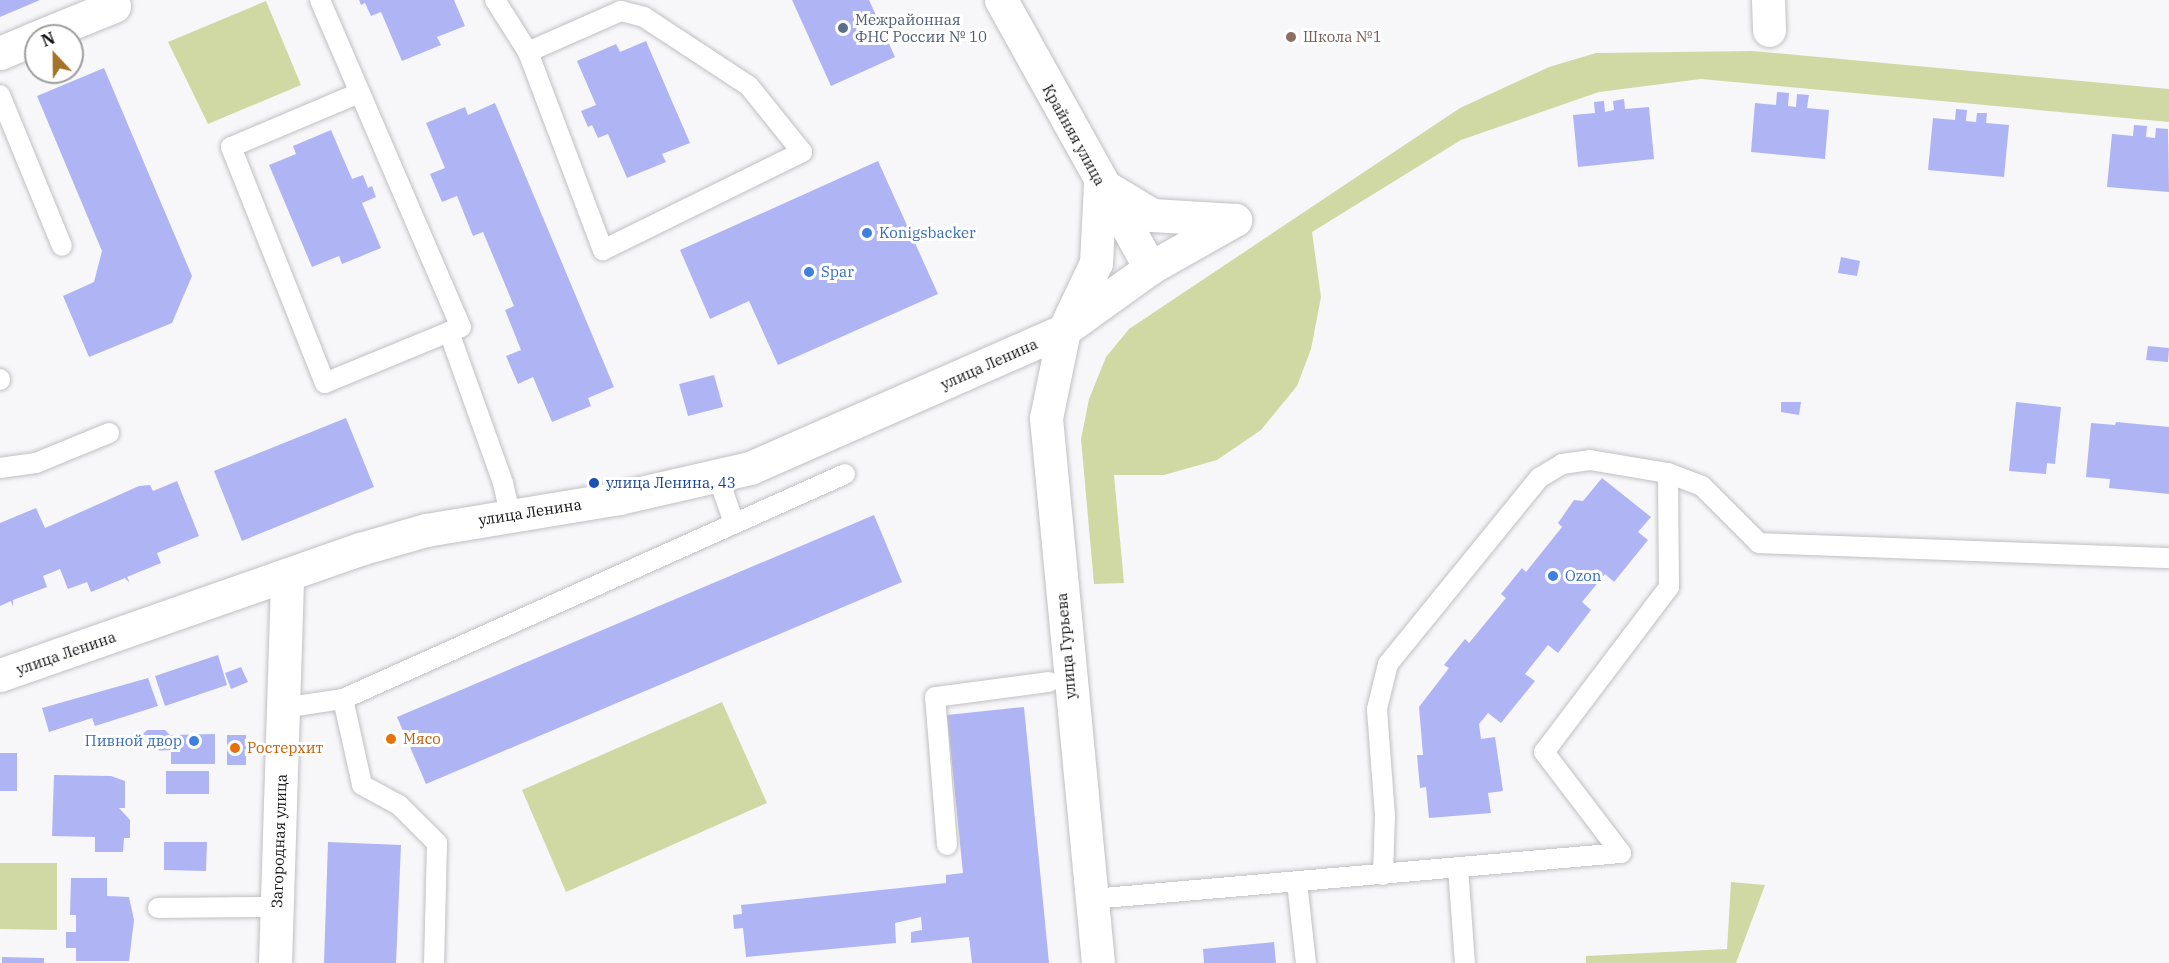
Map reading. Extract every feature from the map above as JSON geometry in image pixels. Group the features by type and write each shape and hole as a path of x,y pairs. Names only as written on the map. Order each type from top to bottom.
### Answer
{"street":[{"name":"Крайняя улица","path":"1001,0 1100,183 1149,268"},
{"path":"57,24 79,9 120,3"},
{"path":"0,52 24,43"},
{"name":"улица Ленина","path":"0,675 426,530 510,514 619,498 750,468 1065,330 1149,268 1235,220 1152,216 1100,183"},
{"name":"улица Гурьева","path":"1098,963 1046,418 1065,330 1096,263 1100,183"},
{"name":"Загородная улица","path":"275,963 287,576"}],"lane":[{"path":"320,0 460,327 325,383 231,147 359,93"},
{"path":"495,0 528,52 603,250 802,152 749,86 644,16 621,11 528,52"},
{"path":"0,95 62,246"},
{"path":"449,332 503,483 510,514"},
{"path":"0,468 36,463 109,433"},
{"path":"1383,875 1385,816 1377,709 1388,664 1539,478 1562,464 1590,460 1668,473 1702,486 1759,543 2169,558"},
{"path":"1092,899 1621,853 1544,752 1669,587 1668,473"},
{"path":"283,708 343,699 845,474"},
{"path":"718,477 734,523"},
{"path":"947,845 935,698 1049,682"},
{"path":"343,699 362,785 399,805 437,843 434,963"},
{"path":"1458,868 1465,963"},
{"path":"1298,882 1306,963"},
{"path":"158,908 277,907"}],"green space":[{"path":"266,1 301,85 208,124 168,42"},
{"path":"1753,51 2169,89 2169,122 1701,79 1599,92 1461,140 1312,232 1321,297 1311,349 1297,386 1261,430 1217,460 1164,475 1114,475 1124,583 1094,584 1081,439 1089,399 1106,357 1129,329 1460,108 1549,67 1596,53"},
{"path":"722,702 767,803 566,892 522,790"},
{"path":"0,863 57,863 57,930 0,929"},
{"path":"1731,882 1765,885 1736,963 1586,963 1586,956 1727,949"}],"building":[{"path":"0,0 40,0 0,17"},
{"path":"359,0 454,0 465,26 437,37 441,45 402,61 381,12 371,16 365,3 361,5"},
{"name":"Межрайонная ФНС России № 10","path":"792,0 869,0 895,57 831,86"},
{"path":"646,41 690,143 662,154 666,162 627,178 608,134 598,138 592,125 588,127 581,111 596,105 577,61 616,44 620,52"},
{"path":"104,68 192,276 172,323 89,357 63,296 94,282 102,251 37,96 66,84 84,84 84,76"},
{"path":"1777,92 1789,93 1788,106 1796,107 1797,94 1809,95 1807,108 1829,110 1825,159 1751,152 1755,103 1776,105"},
{"path":"1624,99 1625,109 1649,107 1654,159 1578,167 1573,115 1595,113 1594,102 1604,101 1605,112 1614,110 1613,101"},
{"path":"495,103 614,387 588,398 591,406 552,422 533,377 518,384 506,356 521,350 505,310 514,306 483,232 473,236 457,196 442,202 430,174 445,168 426,123 465,107 468,115"},
{"path":"1956,109 1967,110 1966,121 1976,122 1977,113 1987,113 1986,123 2009,125 2004,177 1928,170 1933,118 1955,120"},
{"path":"2134,125 2147,126 2146,137 2155,138 2156,128 2168,129 2169,192 2107,187 2112,134 2133,136"},
{"path":"331,130 352,179 363,175 368,188 372,186 376,197 362,203 381,248 342,264 339,256 312,267 269,165 296,154 293,146"},
{"name":"Spar","path":"878,161 938,294 778,365 749,301 710,319 680,250"},
{"path":"1841,257 1860,261 1857,276 1838,273"},
{"path":"2148,346 2169,348 2168,362 2146,360"},
{"path":"714,375 723,407 688,416 679,384"},
{"path":"1781,402 1801,402 1799,415 1781,412"},
{"path":"2016,402 2061,407 2055,464 2047,463 2046,474 2009,471"},
{"path":"346,418 374,487 242,541 214,471"},
{"path":"2116,422 2169,427 2169,494 2109,488 2110,479 2086,477 2091,423 2115,425"},
{"path":"1602,478 1651,517 1638,532 1648,540 1614,582 1605,574 1582,602 1591,610 1558,653 1548,645 1525,674 1535,681 1501,723 1488,713 1479,724 1481,739 1495,737 1503,791 1488,793 1491,813 1429,818 1426,787 1420,788 1417,755 1423,755 1419,707 1449,668 1444,665 1465,639 1469,643 1506,598 1501,594 1522,568 1526,572 1562,527 1558,523 1574,500 1583,501"},
{"path":"177,481 199,536 157,553 161,563 127,577 130,583 125,578 91,592 87,582 68,589 60,569 43,576 47,587 13,600 13,607 11,601 0,606 0,523 36,508 45,528 139,486 150,485 153,491"},
{"path":"874,515 902,582 426,784 397,717"},
{"path":"218,655 227,685 165,706 155,676"},
{"path":"241,667 248,682 231,689 225,673"},
{"path":"148,678 158,706 95,726 92,718 49,732 42,708"},
{"path":"1024,707 1049,963 972,963 969,937 911,943 911,932 922,930 921,917 895,923 896,943 746,957 743,928 734,929 733,915 742,914 741,905 946,883 946,875 963,873 947,715"},
{"path":"147,730 165,730 170,735 215,734 215,764 171,764 171,750 148,751 142,746 142,735"},
{"path":"227,735 246,735 246,765 227,765"},
{"path":"0,753 17,753 17,791 0,791"},
{"path":"166,771 209,771 209,794 166,794"},
{"path":"54,775 111,776 125,781 125,808 119,808 130,820 130,838 124,838 123,852 95,852 95,837 52,836"},
{"path":"164,842 207,842 206,871 164,870"},
{"path":"328,842 401,845 396,963 324,963"},
{"path":"71,878 107,878 107,896 129,897 134,920 129,961 76,961 76,948 66,948 66,932 76,932 76,915 70,915"},
{"path":"1274,942 1276,963 1204,963 1203,949"},
{"path":"2,957 44,958 44,963 2,963"}],"place":[{"name":"Межрайонная ФНС России № 10","path":"843,28"},
{"name":"Школа №1","path":"1291,37"},
{"name":"Konigsbacker","path":"867,233"},
{"name":"Spar","path":"809,272"},
{"name":"улица Ленина, 43","path":"594,483"},
{"name":"Ozon","path":"1553,576"},
{"name":"Мясо","path":"391,739"},
{"name":"Пивной двор","path":"194,741"},
{"name":"Ростерхит","path":"235,748"}]}
